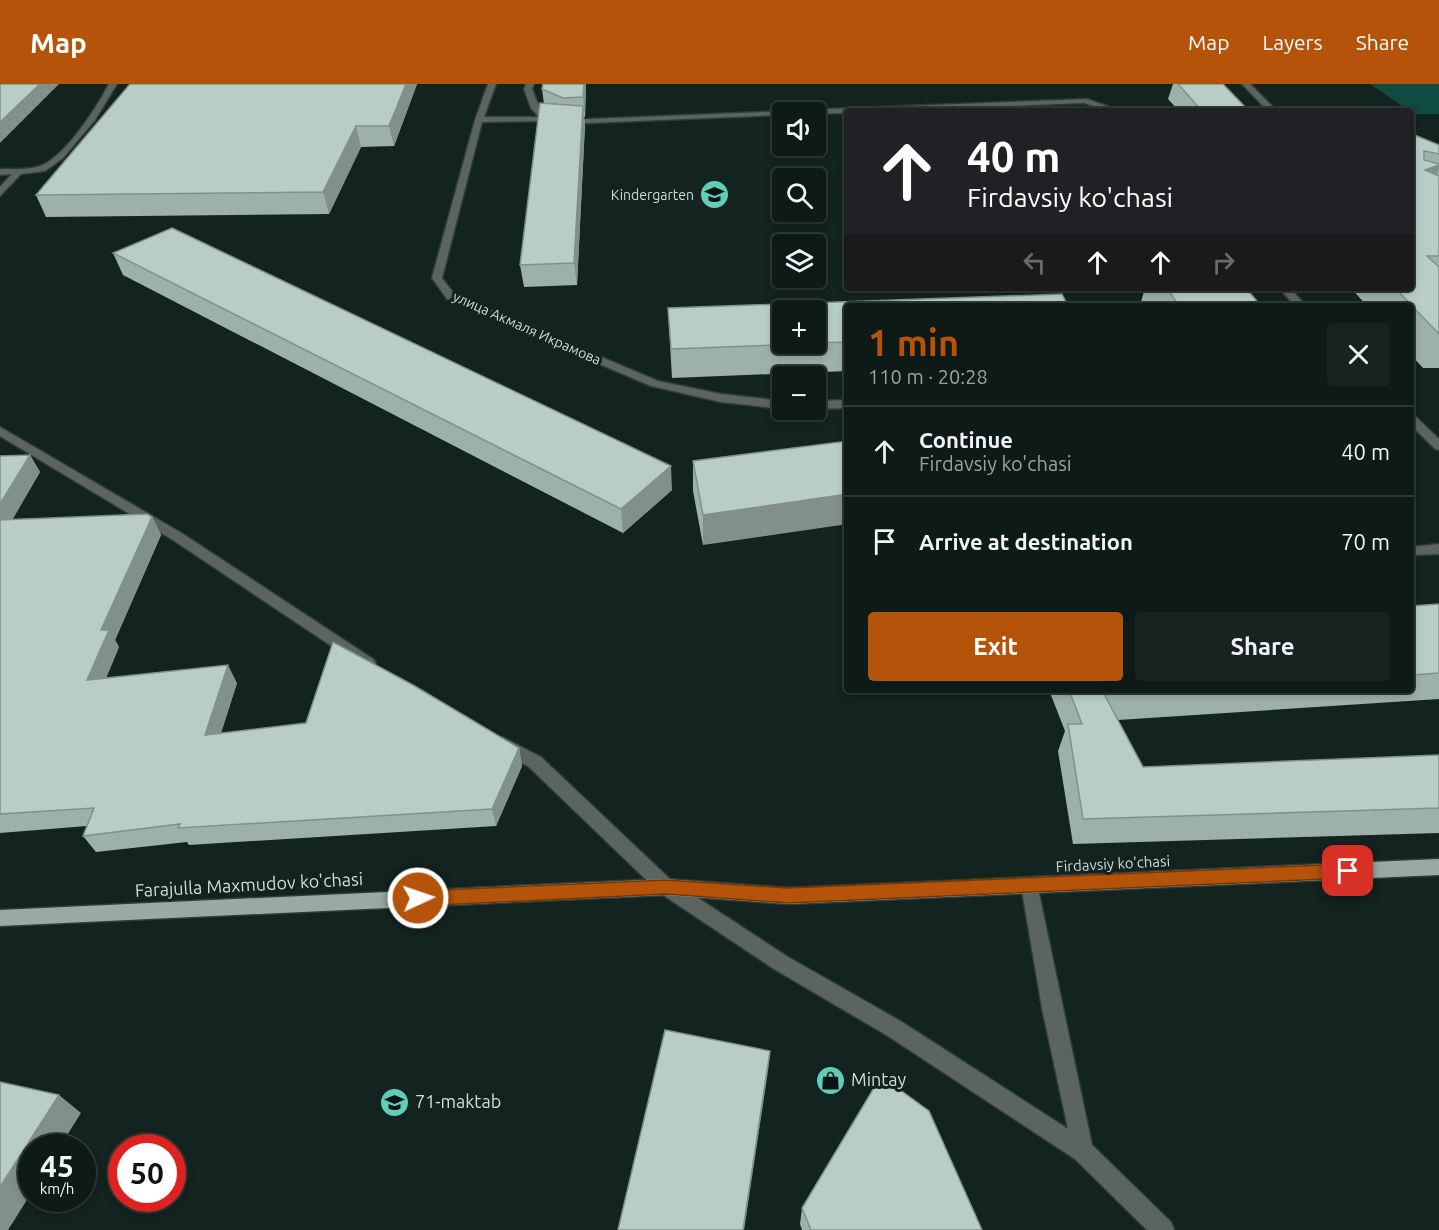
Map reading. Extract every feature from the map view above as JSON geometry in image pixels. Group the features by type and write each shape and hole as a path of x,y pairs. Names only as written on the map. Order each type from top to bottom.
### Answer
{"main road":[{"name":"Firdavsiy ko'chasi","path":"788,896 1439,867"},
{"name":"Farajulla Maxmudov ko'chasi","path":"0,918 666,887 788,896"}],"street":[{"path":"0,172 44,169 63,153 104,105 113,84"},
{"name":"улица Акмаля Икрамова","path":"492,84 479,120 437,278 451,297 656,384 720,398 772,404"},
{"path":"530,84 528,88 535,108 546,119"},
{"path":"1246,84 1270,108"},
{"path":"905,108 1084,101 1107,108"},
{"path":"826,111 844,110"},
{"path":"479,120 546,119 565,122 772,113"},
{"path":"0,193 18,171"},
{"path":"1287,291 1299,303"},
{"path":"826,405 844,404"},
{"path":"1414,422 1439,446"},
{"path":"0,431 178,537 380,670"},
{"path":"1414,551 1439,549"},
{"path":"494,738 535,762 666,887 781,963 895,1029 1083,1151 1163,1230"},
{"path":"1030,885 1052,1008 1083,1151"}],"green space":[{"path":"1370,84 1439,84 1439,114 1414,114 1414,108 1405,108"}],"building":[{"path":"0,84 40,84 0,122"},
{"path":"130,84 406,84 389,126 356,126 323,192 36,195"},
{"path":"543,84 584,84 583,97 563,98 542,89"},
{"path":"1178,84 1223,84 1246,108 1199,108"},
{"path":"540,103 583,106 574,263 520,265"},
{"path":"1414,135 1439,145 1439,154 1424,151 1424,160 1439,164 1425,170 1439,176 1439,256 1427,256 1439,267 1439,334 1414,308 1414,303 1409,303 1398,291 1414,291"},
{"path":"172,228 671,466 621,509 113,253"},
{"path":"1169,291 1248,291 1258,303 1177,303"},
{"path":"1062,294 1066,303 844,303 844,342 826,343 826,302"},
{"path":"772,304 772,345 671,349 668,308"},
{"path":"844,442 844,495 703,515 693,461"},
{"path":"30,455 0,504 0,456"},
{"path":"147,514 152,517 101,630 109,630 87,680 228,665 205,735 306,723 333,642 413,685 519,748 492,809 178,828 180,824 83,836 94,808 0,814 0,520"},
{"path":"1439,604 1439,673 1414,675 1414,606"},
{"path":"1070,693 1121,693 1104,694 1143,767 1439,755 1439,808 1083,819 1068,724 1082,724"},
{"path":"665,1030 770,1051 743,1230 618,1230"},
{"path":"881,1076 929,1111 982,1230 811,1230 802,1208"},
{"path":"0,1082 59,1095 34,1134 18,1134 18,1159 0,1187"}],"place":[{"name":"Kindergarten","path":"715,195"},
{"name":"Mintay","path":"830,1080"},
{"name":"71-maktab","path":"394,1102"}],"route":[{"path":"418,898 666,887 788,896 1348,871"}]}
